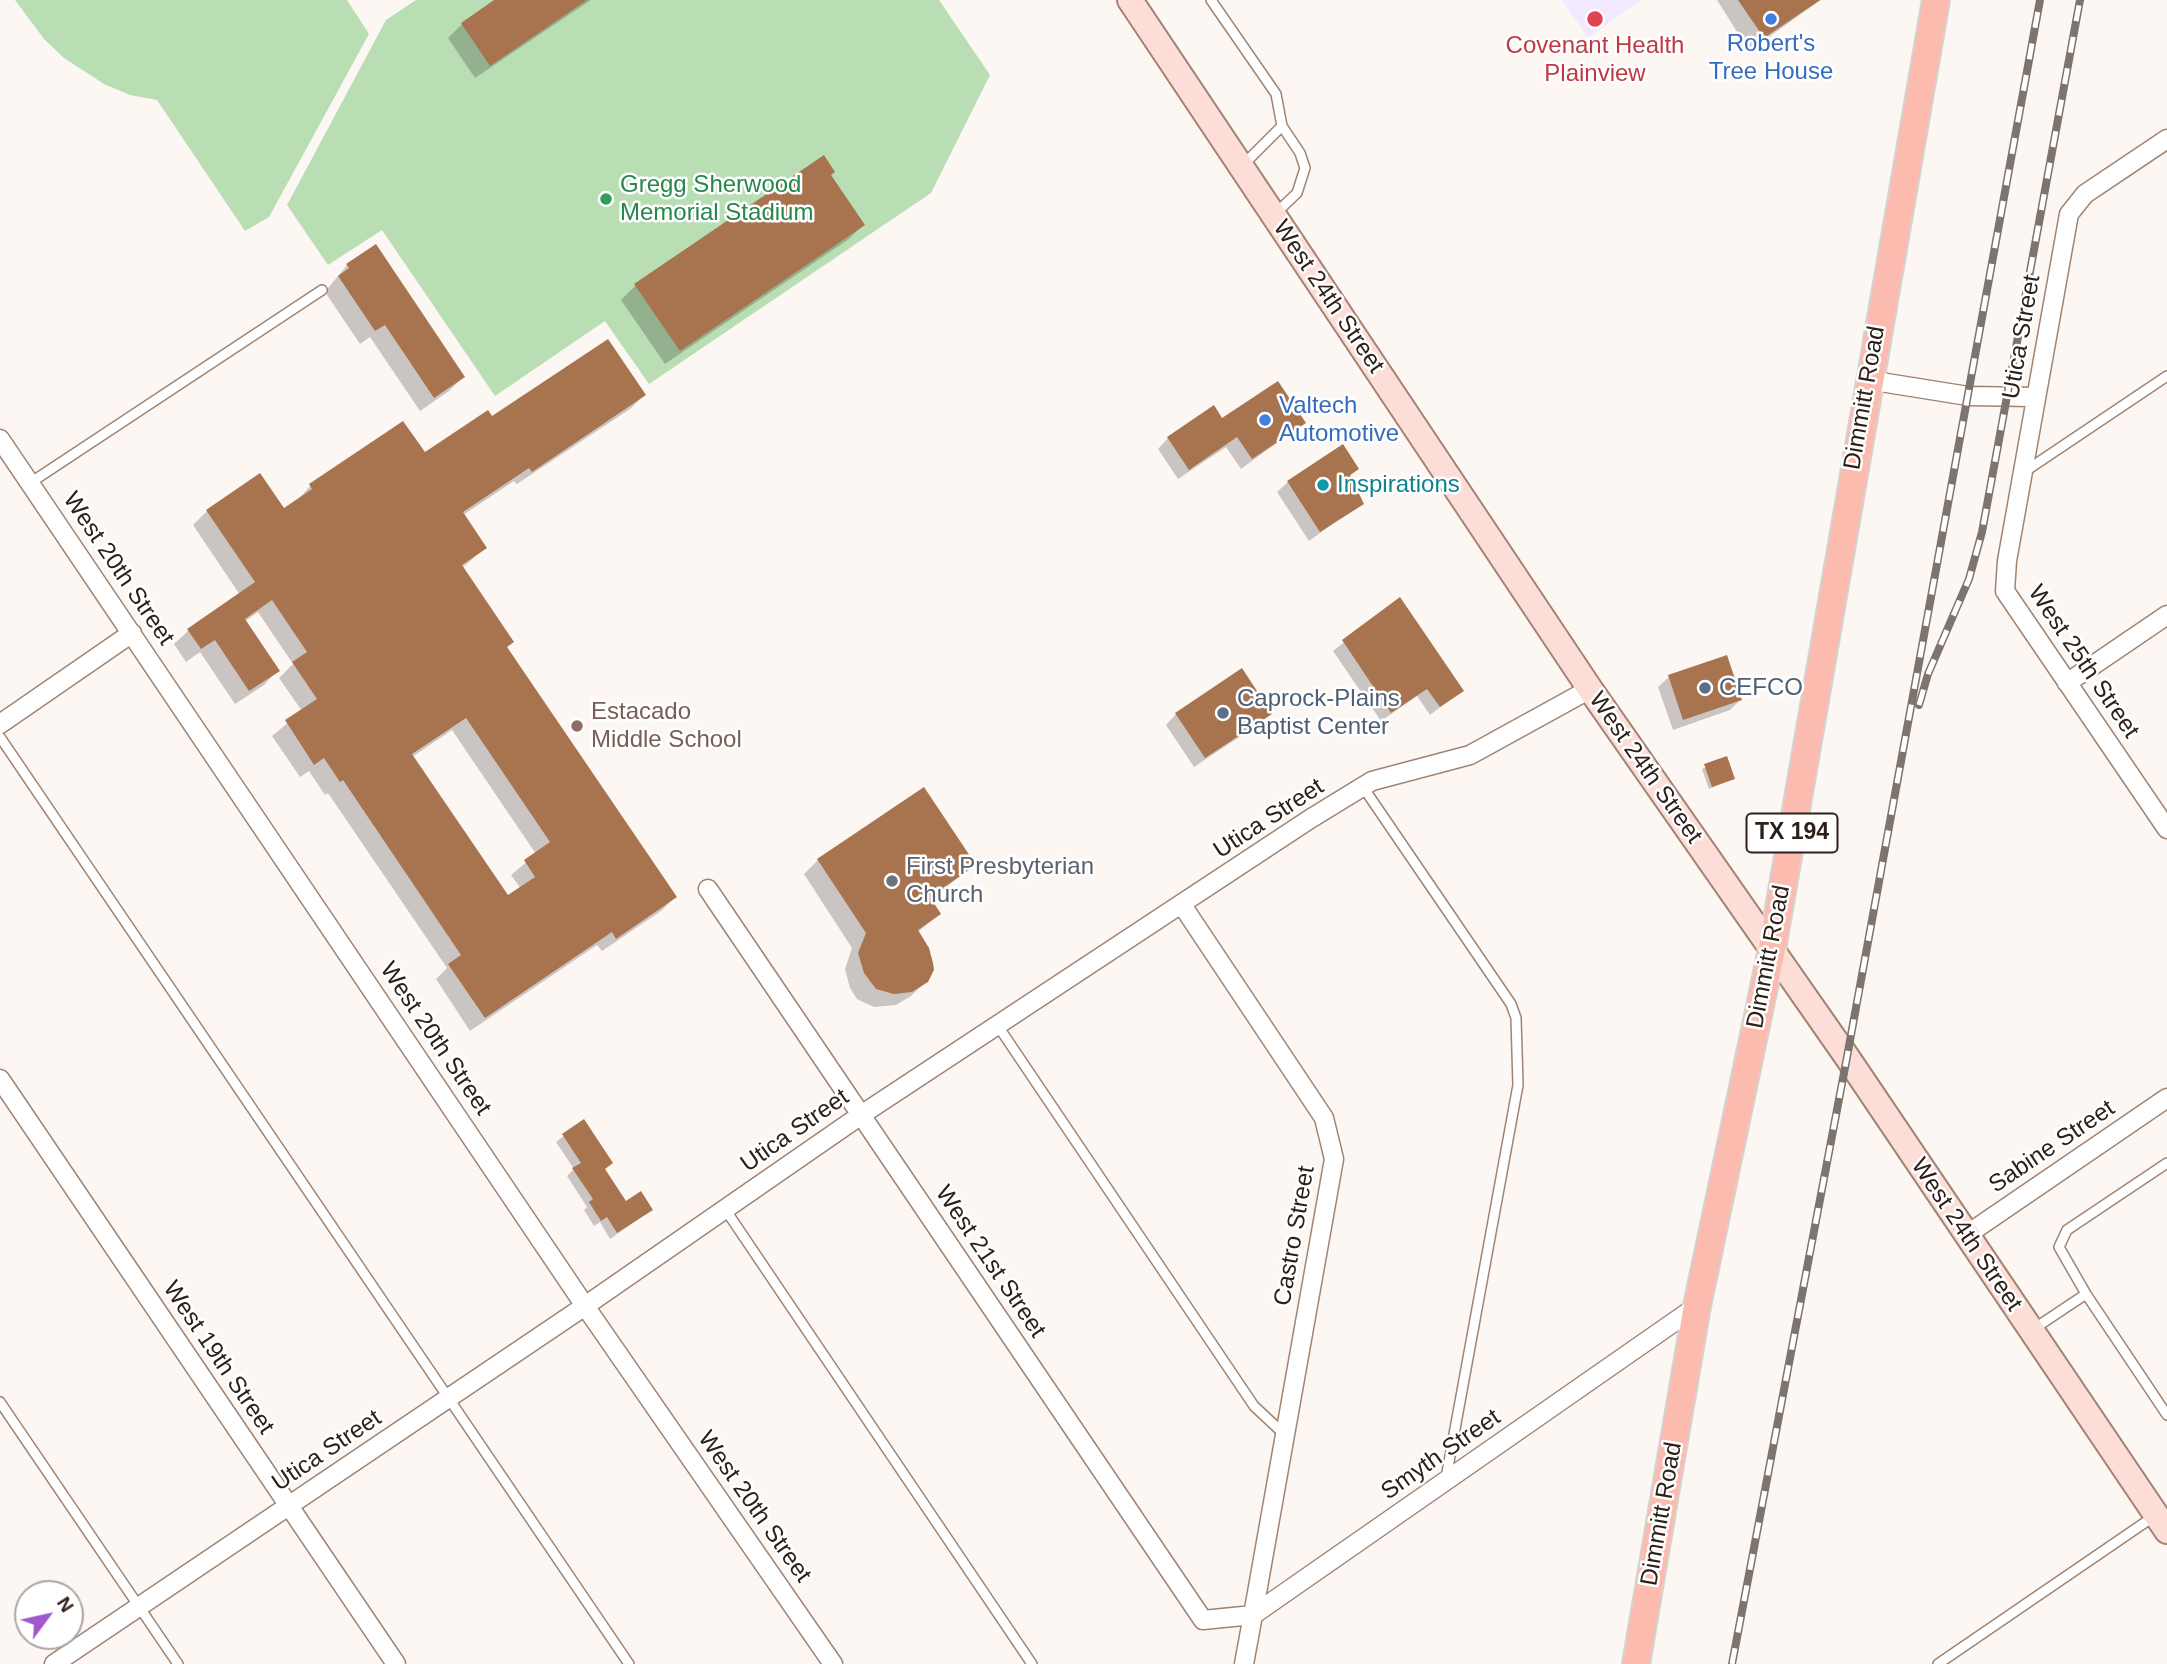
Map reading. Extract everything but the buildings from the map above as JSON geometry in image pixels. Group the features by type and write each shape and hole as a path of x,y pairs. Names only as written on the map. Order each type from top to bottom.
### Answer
{"main road":[{"name":"West 24th Street","path":"1129,0 1590,689 1772,949 2164,1525"},
{"name":"Dimmitt Road","path":"1636,1664 1697,1306 1772,949 1868,380 1936,0"}],"street":[{"name":"Utica Street","path":"2005,591 2035,397 2069,214 2085,194 2167,139"},
{"path":"1868,380 1968,396 2035,397"},
{"name":"West 20th Street","path":"0,439 586,1306 833,1664"},
{"name":"West 25th Street","path":"2005,591 2167,829"},
{"path":"2067,683 2167,615"},
{"path":"0,724 132,633"},
{"name":"Utica Street","path":"54,1664 586,1306 861,1115 1363,787 1372,782 1470,755 1590,689"},
{"name":"West 21st Street","path":"708,889 1203,1620 1252,1615"},
{"name":"Castro Street","path":"1182,905 1324,1118 1334,1159 1252,1615"},
{"name":"West 19th Street","path":"0,1079 396,1664"},
{"name":"Sabine Street","path":"1965,1236 2167,1098"},
{"name":"Smyth Street","path":"1252,1615 1697,1306"},
{"path":"1244,1664 1252,1615"}],"lane":[{"path":"1211,0 1276,94 1282,126 1300,153 1305,168 1297,193 1273,216"},
{"path":"1241,167 1282,126"},
{"path":"30,483 322,289"},
{"path":"2023,472 2167,376"},
{"path":"0,737 629,1664"},
{"path":"1363,787 1511,1004 1516,1017 1518,1085 1445,1482"},
{"path":"998,1026 1254,1406 1285,1435"},
{"path":"2167,1163 2063,1235 2059,1247 2060,1253 2086,1294 2167,1415"},
{"path":"725,1209 1032,1664"},
{"path":"2030,1331 2086,1294"},
{"path":"0,1402 178,1664"},
{"path":"1938,1664 2164,1525"}],"shaded area":[{"name":"Covenant Health Plainview","path":"1562,0 1641,0 1588,38"}],"green space":[{"path":"15,0 347,0 369,34 269,217 245,231 157,100 130,95 104,84 64,58 44,39"},
{"name":"Gregg Sherwood Memorial Stadium","path":"416,0 939,0 990,75 931,193 649,384 605,321 495,396 382,230 328,265 287,205 386,20"}],"railway":[{"path":"1732,1664 1847,1057 2040,0"},
{"path":"1919,705 1928,674 1969,579 1982,532 2080,0"}],"place":[{"name":"Covenant Health Plainview","path":"1595,19"},
{"name":"Robert's Tree House","path":"1771,19"},
{"name":"Gregg Sherwood Memorial Stadium","path":"606,199"},
{"name":"Valtech Automotive","path":"1265,420"},
{"name":"Inspirations","path":"1323,485"},
{"name":"CEFCO","path":"1705,688"},
{"name":"Caprock-Plains Baptist Center","path":"1223,713"},
{"name":"Estacado Middle School","path":"577,726"},
{"name":"First Presbyterian Church","path":"892,881"}]}
